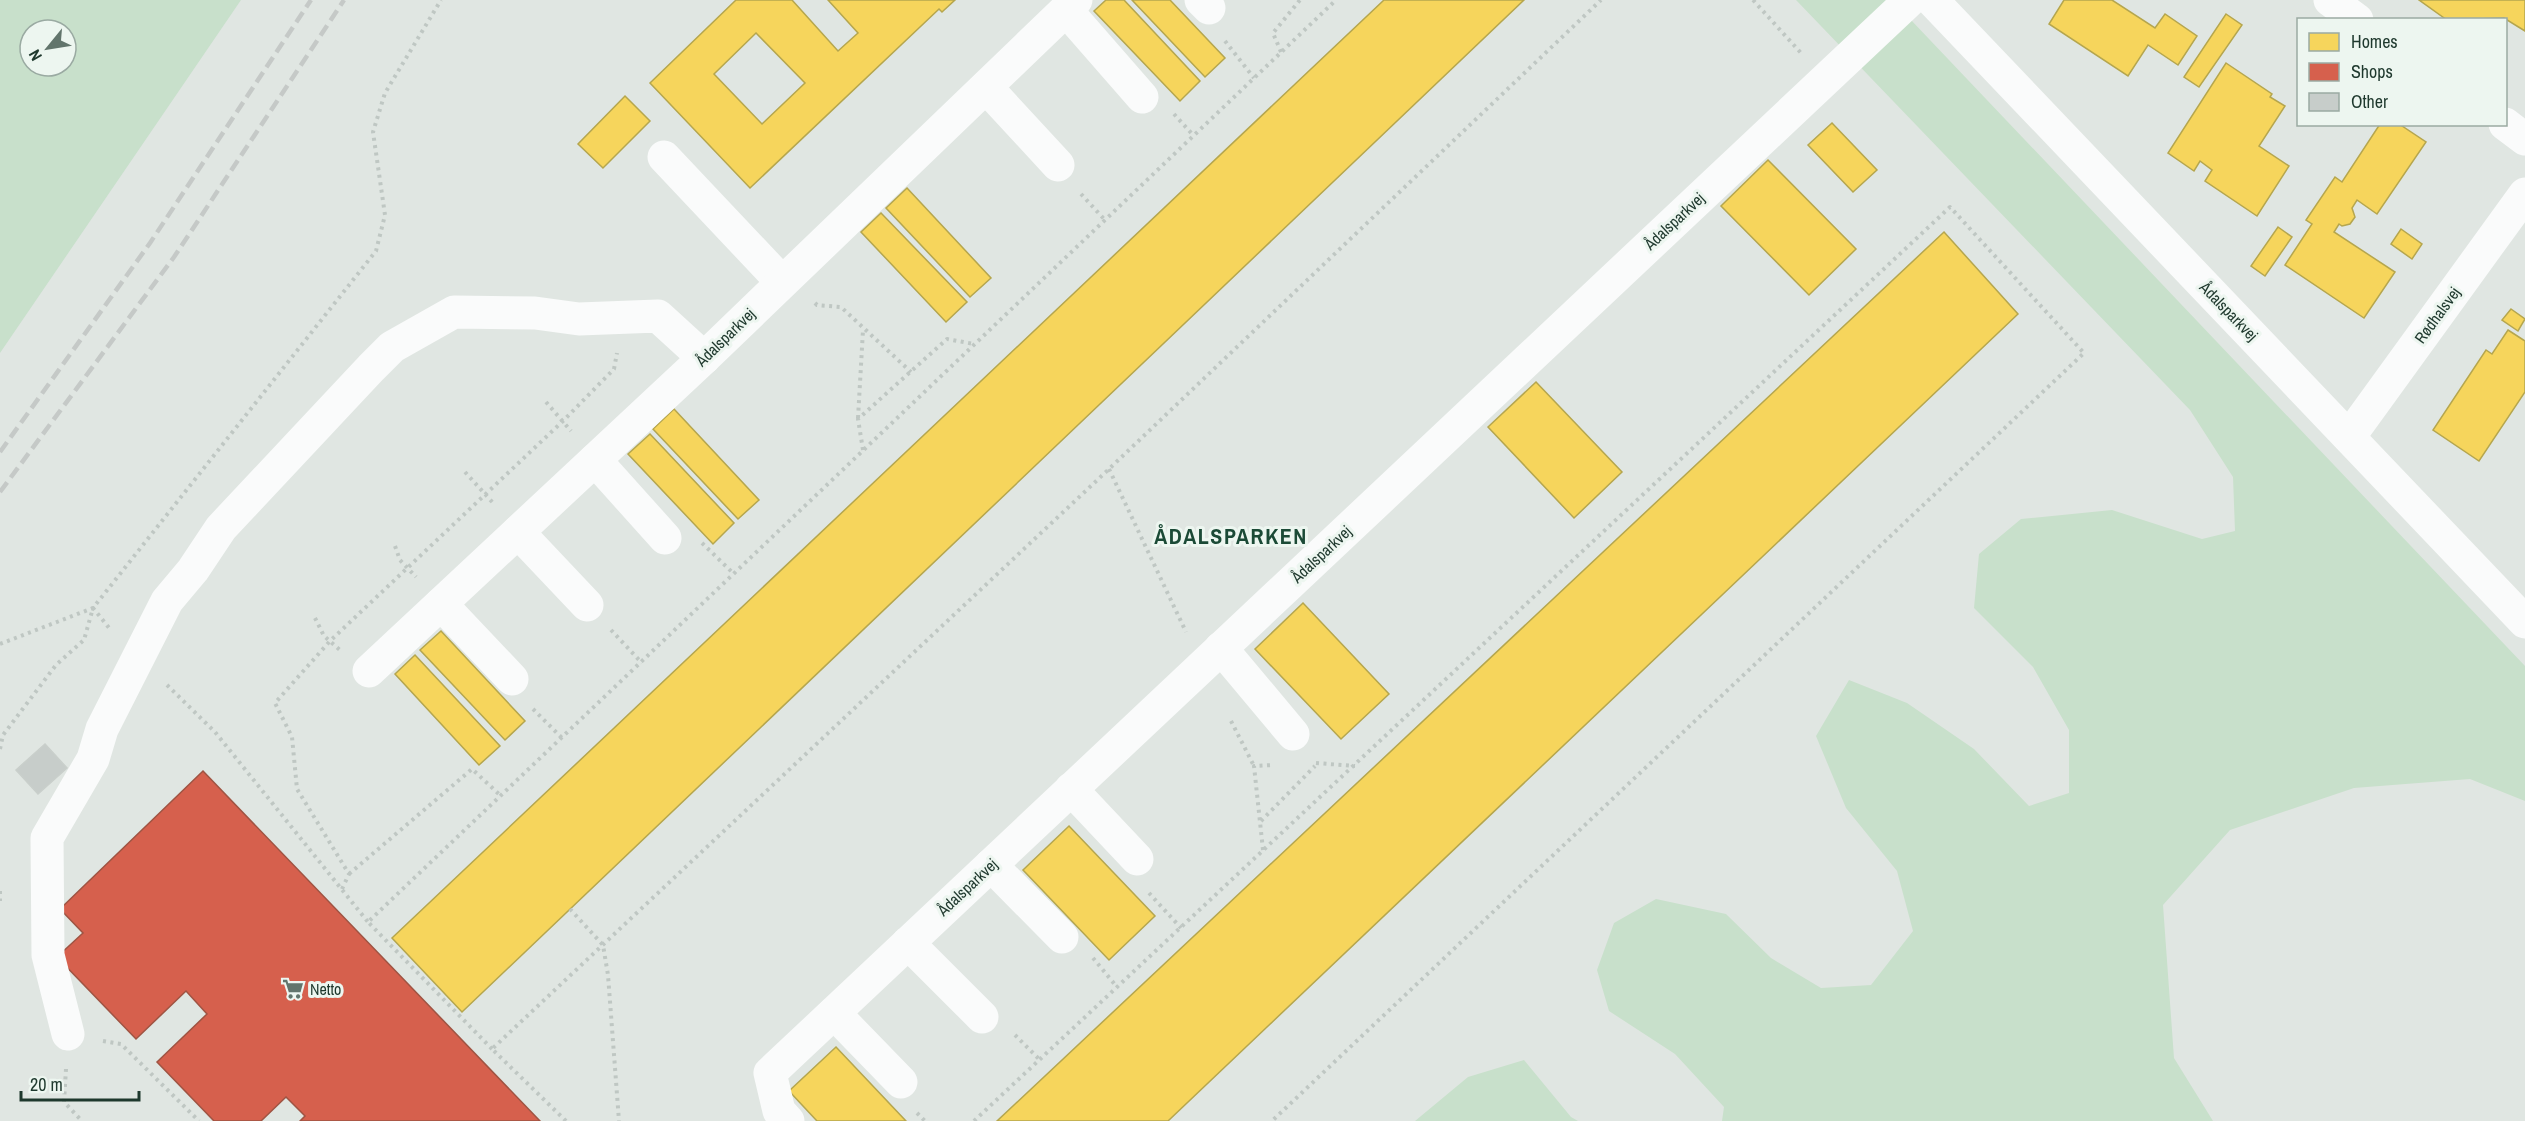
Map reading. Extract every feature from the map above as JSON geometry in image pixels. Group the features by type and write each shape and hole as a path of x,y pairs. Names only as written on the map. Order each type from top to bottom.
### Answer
{"street":[{"name":"Ådalsparkvej","path":"788,1121 779,1111 770,1073 1910,0"},
{"name":"Ådalsparkvej","path":"1932,0 2525,622"},
{"path":"2330,0 2354,18"},
{"name":"Ådalsparkvej","path":"369,671 704,358 1071,5"},
{"path":"1071,5 1142,96"},
{"path":"986,87 1058,165"},
{"path":"2507,126 2525,139"},
{"path":"664,157 786,279"},
{"name":"Rødhalsvej","path":"2349,437 2525,194"},
{"path":"68,1034 48,955 47,838 93,759 102,729 167,601 193,570 221,528 392,347 454,312 535,313 579,319 658,316 704,358"},
{"path":"595,460 664,538"},
{"path":"518,532 587,605"},
{"path":"441,604 512,679"},
{"path":"1212,657 1293,734"},
{"path":"1071,789 1137,859"},
{"path":"991,865 1062,937"},
{"path":"908,943 982,1017"},
{"path":"834,1012 901,1082"}],"path":[{"path":"0,749 3,735 56,665 84,640 93,608 376,251 385,215 373,132 385,93 441,0"},
{"path":"1281,52 1273,33 1300,0"},
{"path":"368,922 1336,0"},
{"path":"492,1049 1109,469 1601,0"},
{"path":"1753,0 1825,79"},
{"path":"1205,4 1219,33 1254,78"},
{"path":"975,1121 1950,207 2084,353 1272,1121"},
{"path":"786,279 817,305 841,307 863,330 911,372"},
{"path":"863,330 858,419 863,450"},
{"path":"858,419 948,339 974,345"},
{"path":"1109,469 1212,657"},
{"path":"587,605 642,663"},
{"path":"93,608 111,631 215,732 368,922 566,1121"},
{"path":"0,644 93,608"},
{"path":"1228,716 1254,766 1263,851"},
{"path":"1293,734 1318,762"},
{"path":"1260,821 1318,762"},
{"path":"1308,763 1355,766"},
{"path":"1254,766 1276,765"},
{"path":"349,874 472,769 501,796"},
{"path":"1137,859 1140,882 1181,928"},
{"path":"0,891 0,901"},
{"path":"570,909 603,945 608,975 619,1121"},
{"path":"82,1121 64,1102 68,1034 121,1044 199,1121"}],"green space":[{"path":"0,0 241,0 0,353"},
{"path":"1796,0 1892,0 2525,666 2525,801 2470,779 2354,788 2230,830 2163,905 2174,1058 2213,1121 1722,1121 1724,1107 1675,1054 1609,1011 1597,970 1614,923 1656,899 1726,914 1771,958 1821,988 1871,985 1913,931 1897,871 1846,808 1816,736 1849,680 1907,703 1974,749 2029,806 2069,793 2069,730 2033,667 1974,608 1979,554 2021,519 2112,510 2202,539 2235,531 2233,477 2190,410"},
{"path":"1524,1060 1571,1117 1578,1121 1415,1121 1468,1077"}],"building: Homes":[{"path":"736,0 792,0 838,51 858,33 828,0 955,0 942,12 939,9 750,188 650,83","holes":["756,33 805,83 762,124 714,74"]},
{"path":"1106,0 1124,0 1200,81 1180,101 1094,11"},
{"path":"1132,0 1170,0 1225,58 1205,77"},
{"path":"1384,0 1524,0 462,1012 392,938"},
{"path":"2064,0 2112,0 2155,28 2165,14 2197,36 2178,65 2148,45 2128,76 2049,24"},
{"path":"2419,0 2525,0 2525,31 2507,18 2444,18"},
{"path":"2226,14 2242,25 2199,87 2184,77"},
{"path":"2226,63 2272,94 2270,97 2285,106 2259,146 2289,166 2257,216 2205,181 2212,170 2200,161 2194,171 2168,153"},
{"path":"625,96 650,121 603,168 578,144"},
{"path":"1832,123 1877,170 1853,192 1808,145"},
{"path":"2379,126 2402,126 2426,142 2377,214 2357,200 2352,208 2355,217 2350,224 2342,226 2339,224 2334,232 2395,272 2364,318 2285,265 2312,224 2306,220 2335,177 2342,182"},
{"path":"1768,160 1856,249 1809,295 1721,206"},
{"path":"907,188 991,278 970,297 886,208"},
{"path":"881,213 967,302 946,322 861,232"},
{"path":"2278,227 2292,237 2265,276 2251,266"},
{"path":"2401,229 2422,244 2412,259 2391,244"},
{"path":"1944,232 2018,314 1168,1121 997,1121"},
{"path":"2511,309 2525,319 2518,331 2502,320"},
{"path":"2508,330 2525,341 2525,392 2479,461 2433,430 2486,350 2492,354"},
{"path":"1536,382 1622,472 1574,518 1488,427"},
{"path":"674,409 759,500 738,519 653,429"},
{"path":"650,434 734,523 713,544 628,454"},
{"path":"1303,603 1389,694 1341,739 1255,649"},
{"path":"441,631 525,721 505,740 420,650"},
{"path":"415,655 500,746 479,765 395,674"},
{"path":"1069,826 1155,916 1109,960 1023,870"},
{"path":"836,1047 906,1121 817,1121 789,1091"}],"building: Shops":[{"path":"203,771 540,1121 300,1121 305,1116 286,1097 261,1121 214,1121 157,1062 207,1014 186,991 136,1039 57,957 83,933 60,909"}],"building: Other":[{"path":"45,744 67,768 38,794 16,770"}],"railway":[{"path":"0,452 150,243 311,0"},
{"path":"0,492 174,257 344,0"}],"place":[{"name":"Netto","path":"293,989"}],"district":[{"name":"ÅDALSPARKEN","path":"1231,536"}]}
